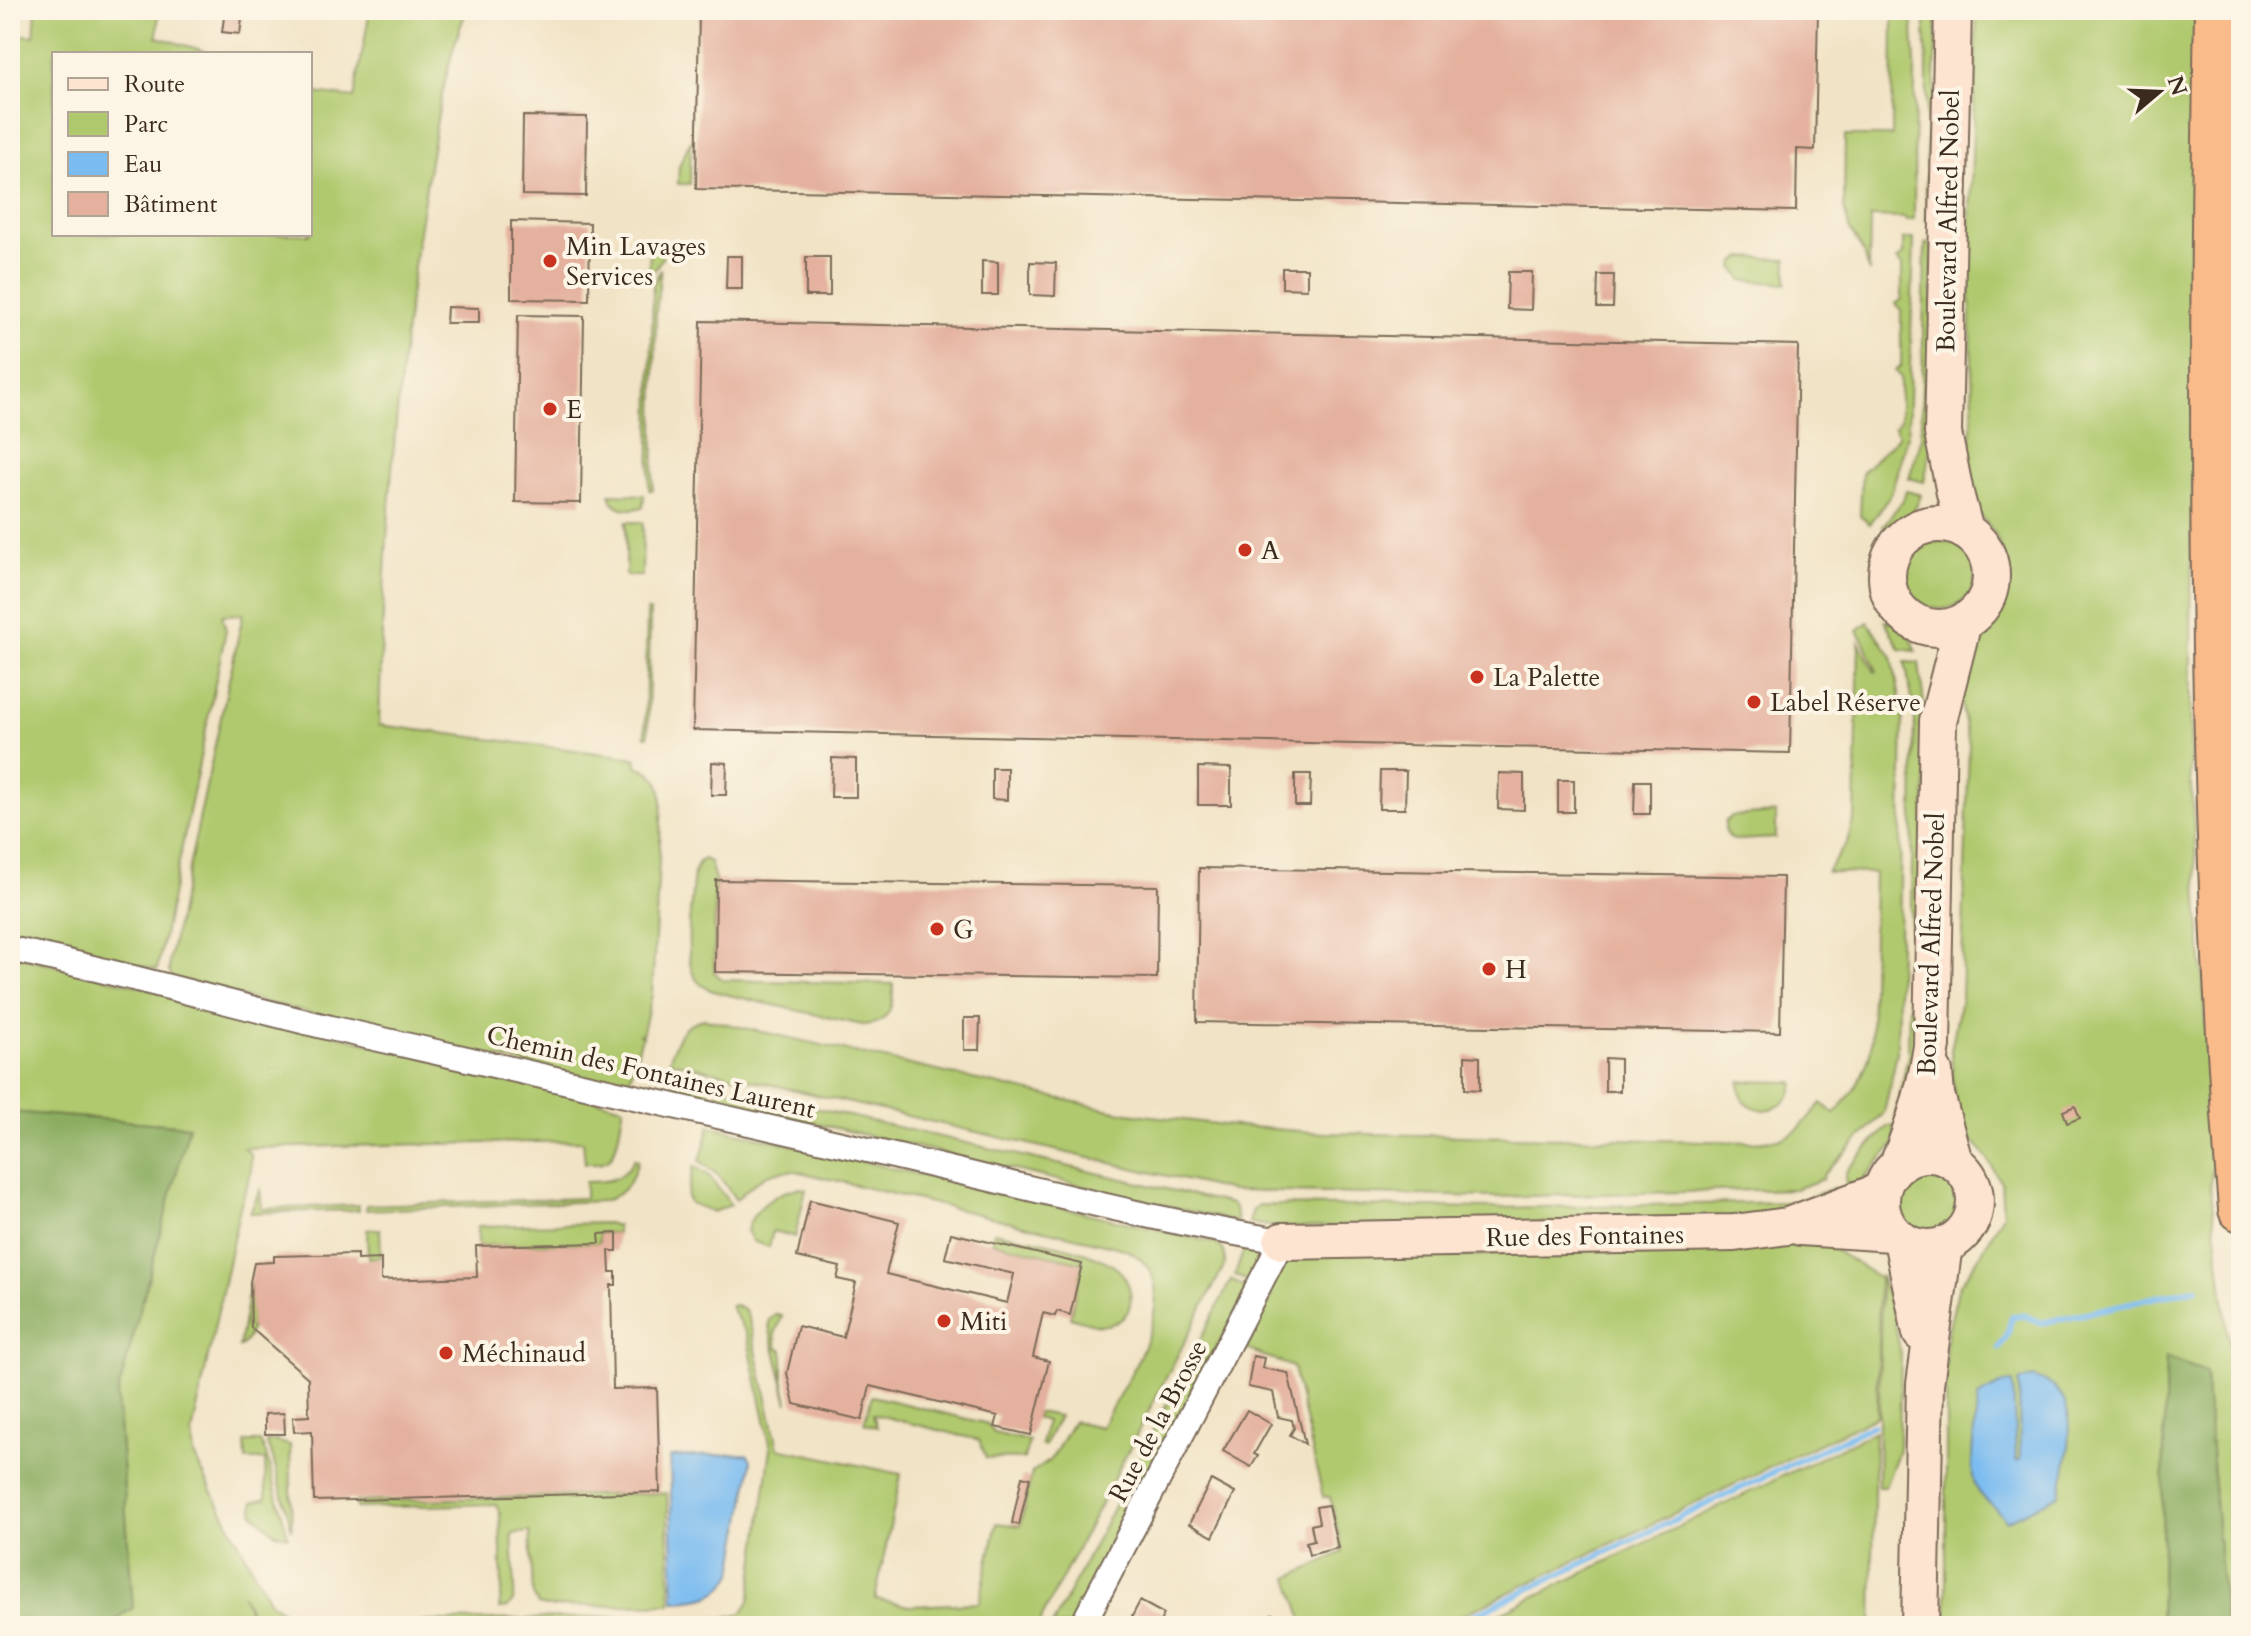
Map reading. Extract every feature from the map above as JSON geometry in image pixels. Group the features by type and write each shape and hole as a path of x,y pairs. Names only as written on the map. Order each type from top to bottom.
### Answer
{"highway":[{"path":"2217,10 2212,360 2215,725 2220,885 2241,1209"}],"main road":[{"name":"Boulevard Alfred Nobel","path":"1953,10 1943,433 1965,531"},
{"name":"Boulevard Alfred Nobel","path":"1919,528 1943,433"},
{"path":"1943,524 1965,531 1983,549 1991,573 1989,590 1982,605 1963,622 1942,628 1921,624 1906,615 1894,602 1887,574 1889,560 1906,535 1919,528 1943,524"},
{"name":"Boulevard Alfred Nobel","path":"1938,721 1963,622"},
{"name":"Boulevard Alfred Nobel","path":"1921,624 1938,721 1932,1046 1936,1095 1954,1162"},
{"name":"Boulevard Alfred Nobel","path":"1890,1177 1912,1131 1927,1082 1932,1046"},
{"path":"1788,1226 1897,1237 1919,1248 1935,1248 1965,1231 1973,1217 1976,1200 1971,1180 1948,1157 1930,1153 1914,1155 1890,1177 1883,1219 1897,1237 1918,1315 1925,1384"},
{"name":"Rue des Fontaines","path":"1282,1241 1734,1233 1788,1226 1890,1177"},
{"path":"1920,1626 1925,1384 1944,1245"}],"street":[{"name":"Chemin des Fontaines Laurent","path":"10,949 104,969 218,1001 509,1069 1103,1204 1282,1241"},
{"name":"Rue de la Brosse","path":"1082,1626 1282,1241"}],"green space":[{"path":"36,10 159,10 157,37 205,51 52,52 52,236 312,236 312,124 316,93 354,98 370,10 467,10 451,56 440,106 405,334 388,529 379,725 629,757 637,759 637,766 657,779 662,803 652,995 642,1035 638,1034 642,1037 627,1088 175,981 169,972 169,961 243,614 222,615 226,630 157,970 10,932 10,34 34,36"},
{"path":"1893,10 1912,10 1915,63 1914,219 1870,217 1869,272 1844,209 1845,136 1892,136"},
{"path":"1924,10 1937,10 1931,219 1926,220 1927,64"},
{"path":"1977,10 2196,10 2190,768 2214,1158 2210,1184 2241,1446 2241,1626 2225,1626 2205,1372 2166,1357 2160,1626 1946,1626 1946,1339 1959,1286 2003,1214 2001,1182 1985,1155 1968,1137 1954,1095 1951,1050 1961,999 1969,745 1961,702 1972,650 1984,627 2004,602 2008,587 2006,563 1995,533 1974,508 1968,477 1973,409 1969,246"},
{"path":"691,140 690,184 678,184 679,166"},
{"path":"1903,239 1914,239 1908,433 1891,494 1870,524 1860,516 1862,472 1899,436 1894,427 1900,421 1900,377 1895,371 1901,365 1901,310 1896,304 1902,299 1902,266 1897,260 1903,255"},
{"path":"650,241 662,241 662,258 649,279"},
{"path":"1927,243 1932,248 1930,450 1924,482 1909,478 1921,439"},
{"path":"1742,257 1787,259 1786,284 1742,280 1734,268"},
{"path":"661,269 656,312 653,490 649,490 653,284"},
{"path":"1906,491 1921,495 1915,507 1903,521 1885,529 1883,526 1903,500"},
{"path":"610,494 644,495 643,507 623,508 615,503"},
{"path":"626,522 643,522 642,576 626,576"},
{"path":"1941,541 1965,551 1975,575 1965,599 1941,609 1917,599 1907,575 1917,551"},
{"path":"647,611 650,611 648,736 645,736"},
{"path":"1885,621 1905,630 1916,651 1900,649"},
{"path":"1868,622 1892,657 1903,714 1897,1053 1884,1113 1823,1179 1795,1189 1496,1197 1232,1191 669,1061 684,1028 705,1019 1120,1112 1224,1125 1324,1133 1752,1142 1787,1137 1822,1103 1834,1114 1857,1084 1871,1049 1874,873 1827,872 1847,842 1855,815 1859,642 1877,671 1858,630"},
{"path":"1905,662 1919,663 1927,730 1919,1046 1897,1119 1895,1116 1908,1056 1915,714"},
{"path":"1776,813 1776,838 1736,840 1725,832 1725,822 1732,816"},
{"path":"704,859 710,862 715,880 714,972 723,980 893,984 891,1007 884,1018 862,1025 720,993 699,983 692,970 689,928 694,873"},
{"path":"10,954 624,1107 613,1154 608,1160 598,1163 585,1163 583,1141 244,1148 251,1154 251,1173 240,1207 192,1433 194,1455 270,1602 292,1619 320,1626 257,1626 242,1594 251,1617 229,1626 106,1626 133,1608 117,1396 189,1126 10,1112"},
{"path":"670,1074 711,1084 708,1098 680,1089"},
{"path":"1740,1081 1794,1082 1785,1102 1764,1110 1745,1101"},
{"path":"719,1086 1231,1204 1235,1208 1237,1222 716,1100"},
{"path":"10,1112 189,1126 117,1396 133,1608 106,1626 10,1626"},
{"path":"1894,1125 1895,1145 1848,1195 1847,1170 1888,1126"},
{"path":"710,1126 1215,1243 1223,1250 1224,1266 1040,1626 332,1626 607,1617 723,1618 742,1613 750,1601 771,1448 747,1335 730,1306 735,1305 745,1311 749,1319 778,1448 901,1474 875,1599 909,1606 979,1603 997,1523 1020,1526 1032,1472 1051,1460 1073,1421 1101,1427 1134,1368 1153,1320 1156,1298 1153,1278 1142,1261 1118,1247 796,1171 770,1174 749,1187 736,1200 719,1176 700,1161"},
{"path":"634,1159 638,1160 627,1185 604,1201 366,1210 366,1205 585,1198 585,1182 614,1179 625,1172"},
{"path":"694,1166 709,1176 731,1205 713,1212 690,1203 687,1197"},
{"path":"1927,1169 1951,1179 1961,1203 1951,1227 1927,1237 1903,1227 1893,1203 1903,1179"},
{"path":"799,1188 806,1189 795,1237 773,1231 769,1247 752,1241 747,1231 754,1215 774,1197"},
{"path":"1835,1188 1839,1198 1760,1218 1283,1228 1249,1223 1253,1210 1259,1205 1492,1208 1796,1202"},
{"path":"260,1190 262,1209 359,1205 359,1210 250,1213"},
{"path":"607,1223 617,1226 617,1233 599,1233 599,1243 478,1246 478,1226"},
{"path":"380,1229 381,1257 368,1258 367,1230"},
{"path":"994,1232 1073,1249 1103,1260 1115,1267 1127,1282 1129,1309 1117,1322 1107,1325 1070,1317 1082,1263 992,1242"},
{"path":"1824,1243 1879,1278 1877,1416 1439,1626 1305,1626 1289,1578 1343,1552 1330,1497 1323,1497 1293,1367 1246,1349 1272,1297 1266,1293 1288,1256 1450,1248 1451,1257 1462,1257 1569,1248"},
{"path":"1245,1246 1266,1251 1253,1284 1235,1275"},
{"path":"1881,1275 1893,1312 1901,1356 1899,1450 1885,1487 1878,1487"},
{"path":"1231,1280 1248,1289 1074,1626 1052,1626"},
{"path":"250,1283 251,1327 245,1342 239,1347"},
{"path":"775,1315 782,1316 775,1334 777,1348 783,1350 783,1377 788,1403 769,1326 769,1320"},
{"path":"2166,1357 2205,1372 2225,1626 2160,1626"},
{"path":"872,1396 988,1424 994,1433 1029,1441 1024,1459 986,1458 979,1440 873,1414 877,1427 864,1423"},
{"path":"1037,1412 1059,1416 1044,1446 1041,1445 1046,1421 1036,1418"},
{"path":"1875,1431 1872,1626 1474,1626"},
{"path":"245,1442 260,1442 266,1454 288,1536 275,1533 253,1513 253,1502 266,1498 265,1460 246,1460"},
{"path":"266,1442 290,1445 292,1530"},
{"path":"667,1493 671,1604 538,1605 533,1595 530,1532 512,1534 513,1601 507,1608 499,1609 502,1589 500,1514 496,1504 356,1508 356,1502"}],"water":[{"path":"2033,1377 2056,1389 2068,1412 2070,1440 2065,1470 2059,1495 2006,1521 1979,1492 1973,1478 1978,1397 2004,1383 2013,1382 2016,1461 2020,1460 2019,1381"},
{"path":"747,1454 751,1460 750,1473 733,1573 716,1593 693,1600 674,1601 670,1457"}],"building":[{"path":"225,10 243,10 240,34 222,32"},
{"path":"699,10 1818,10 1815,150 1797,149 1796,211 696,189"},
{"path":"523,116 587,117 586,196 522,195"},
{"name":"Min Lavages Services","path":"511,221 590,223 589,300 511,299"},
{"path":"727,256 742,256 742,289 726,289"},
{"path":"806,257 830,257 830,296 806,296"},
{"path":"982,261 998,262 998,295 982,295"},
{"path":"1030,262 1056,263 1055,296 1030,295"},
{"path":"1282,268 1307,268 1307,289 1282,288"},
{"path":"1508,272 1532,272 1531,310 1507,309"},
{"path":"1598,275 1614,275 1613,308 1597,308"},
{"path":"447,307 479,308 479,323 446,323"},
{"name":"E","path":"518,315 584,316 581,503 515,502"},
{"name":"A","path":"701,321 1798,345 1790,753 693,730"},
{"path":"832,758 856,759 856,797 831,797"},
{"path":"712,762 727,763 726,795 711,795"},
{"path":"1198,767 1231,768 1231,805 1198,805"},
{"path":"992,768 1007,768 1007,800 992,799"},
{"path":"1380,771 1406,771 1405,809 1379,809"},
{"path":"1499,773 1524,774 1524,810 1498,809"},
{"path":"1295,774 1311,774 1310,806 1295,806"},
{"path":"1558,780 1574,780 1574,812 1558,812"},
{"path":"1635,781 1650,781 1650,814 1634,814"},
{"name":"H","path":"1199,868 1783,877 1780,1032 1197,1022"},
{"name":"G","path":"716,880 1158,886 1157,978 715,972"},
{"path":"964,1018 980,1018 979,1050 964,1050"},
{"path":"1465,1056 1480,1057 1480,1090 1465,1089"},
{"path":"1605,1058 1620,1059 1620,1091 1605,1091"},
{"path":"2075,1106 2080,1118 2067,1123 2063,1111"},
{"name":"Miti","path":"810,1200 899,1222 886,1274 1007,1303 1014,1274 945,1258 951,1233 1082,1264 1070,1315 1057,1311 1055,1316 1043,1313 1033,1357 1049,1361 1031,1435 995,1427 998,1416 870,1386 862,1420 794,1404 787,1373 798,1326 843,1337 856,1283 837,1279 840,1267 797,1257"},
{"name":"Méchinaud","path":"617,1233 617,1251 609,1251 610,1272 616,1272 616,1285 611,1285 613,1389 657,1388 660,1492 314,1501 312,1431 294,1432 293,1417 309,1416 308,1378 251,1328 250,1282 254,1263 274,1262 274,1256 357,1254 357,1260 381,1259 381,1280 477,1277 476,1246 600,1243 599,1234"},
{"path":"1253,1356 1264,1358 1262,1368 1288,1373 1305,1444 1290,1435 1294,1428 1292,1420 1278,1417 1273,1392 1248,1387"},
{"path":"1247,1410 1271,1424 1254,1454 1258,1456 1251,1467 1223,1451"},
{"path":"284,1413 285,1434 265,1434 265,1414"},
{"path":"1022,1476 1030,1478 1019,1525 1012,1523"},
{"path":"1211,1480 1235,1493 1213,1537 1189,1524"},
{"path":"1328,1505 1338,1548 1309,1555 1306,1542 1314,1540 1311,1525 1319,1523 1316,1507"},
{"path":"1140,1601 1164,1614 1158,1626 1127,1626"},
{"path":"1273,1614 1280,1626 1268,1626 1264,1618"}],"waterway":[{"path":"1999,1348 2007,1336 2012,1316 2023,1315 2041,1323 2197,1288"},
{"path":"1451,1626 1873,1425"}],"place":[{"name":"Min Lavages Services","path":"550,261"},
{"name":"E","path":"550,409"},
{"name":"A","path":"1245,550"},
{"name":"La Palette","path":"1477,677"},
{"name":"Label Réserve","path":"1754,702"},
{"name":"G","path":"937,929"},
{"name":"H","path":"1489,969"},
{"name":"Miti","path":"944,1321"},
{"name":"Méchinaud","path":"446,1353"}]}
